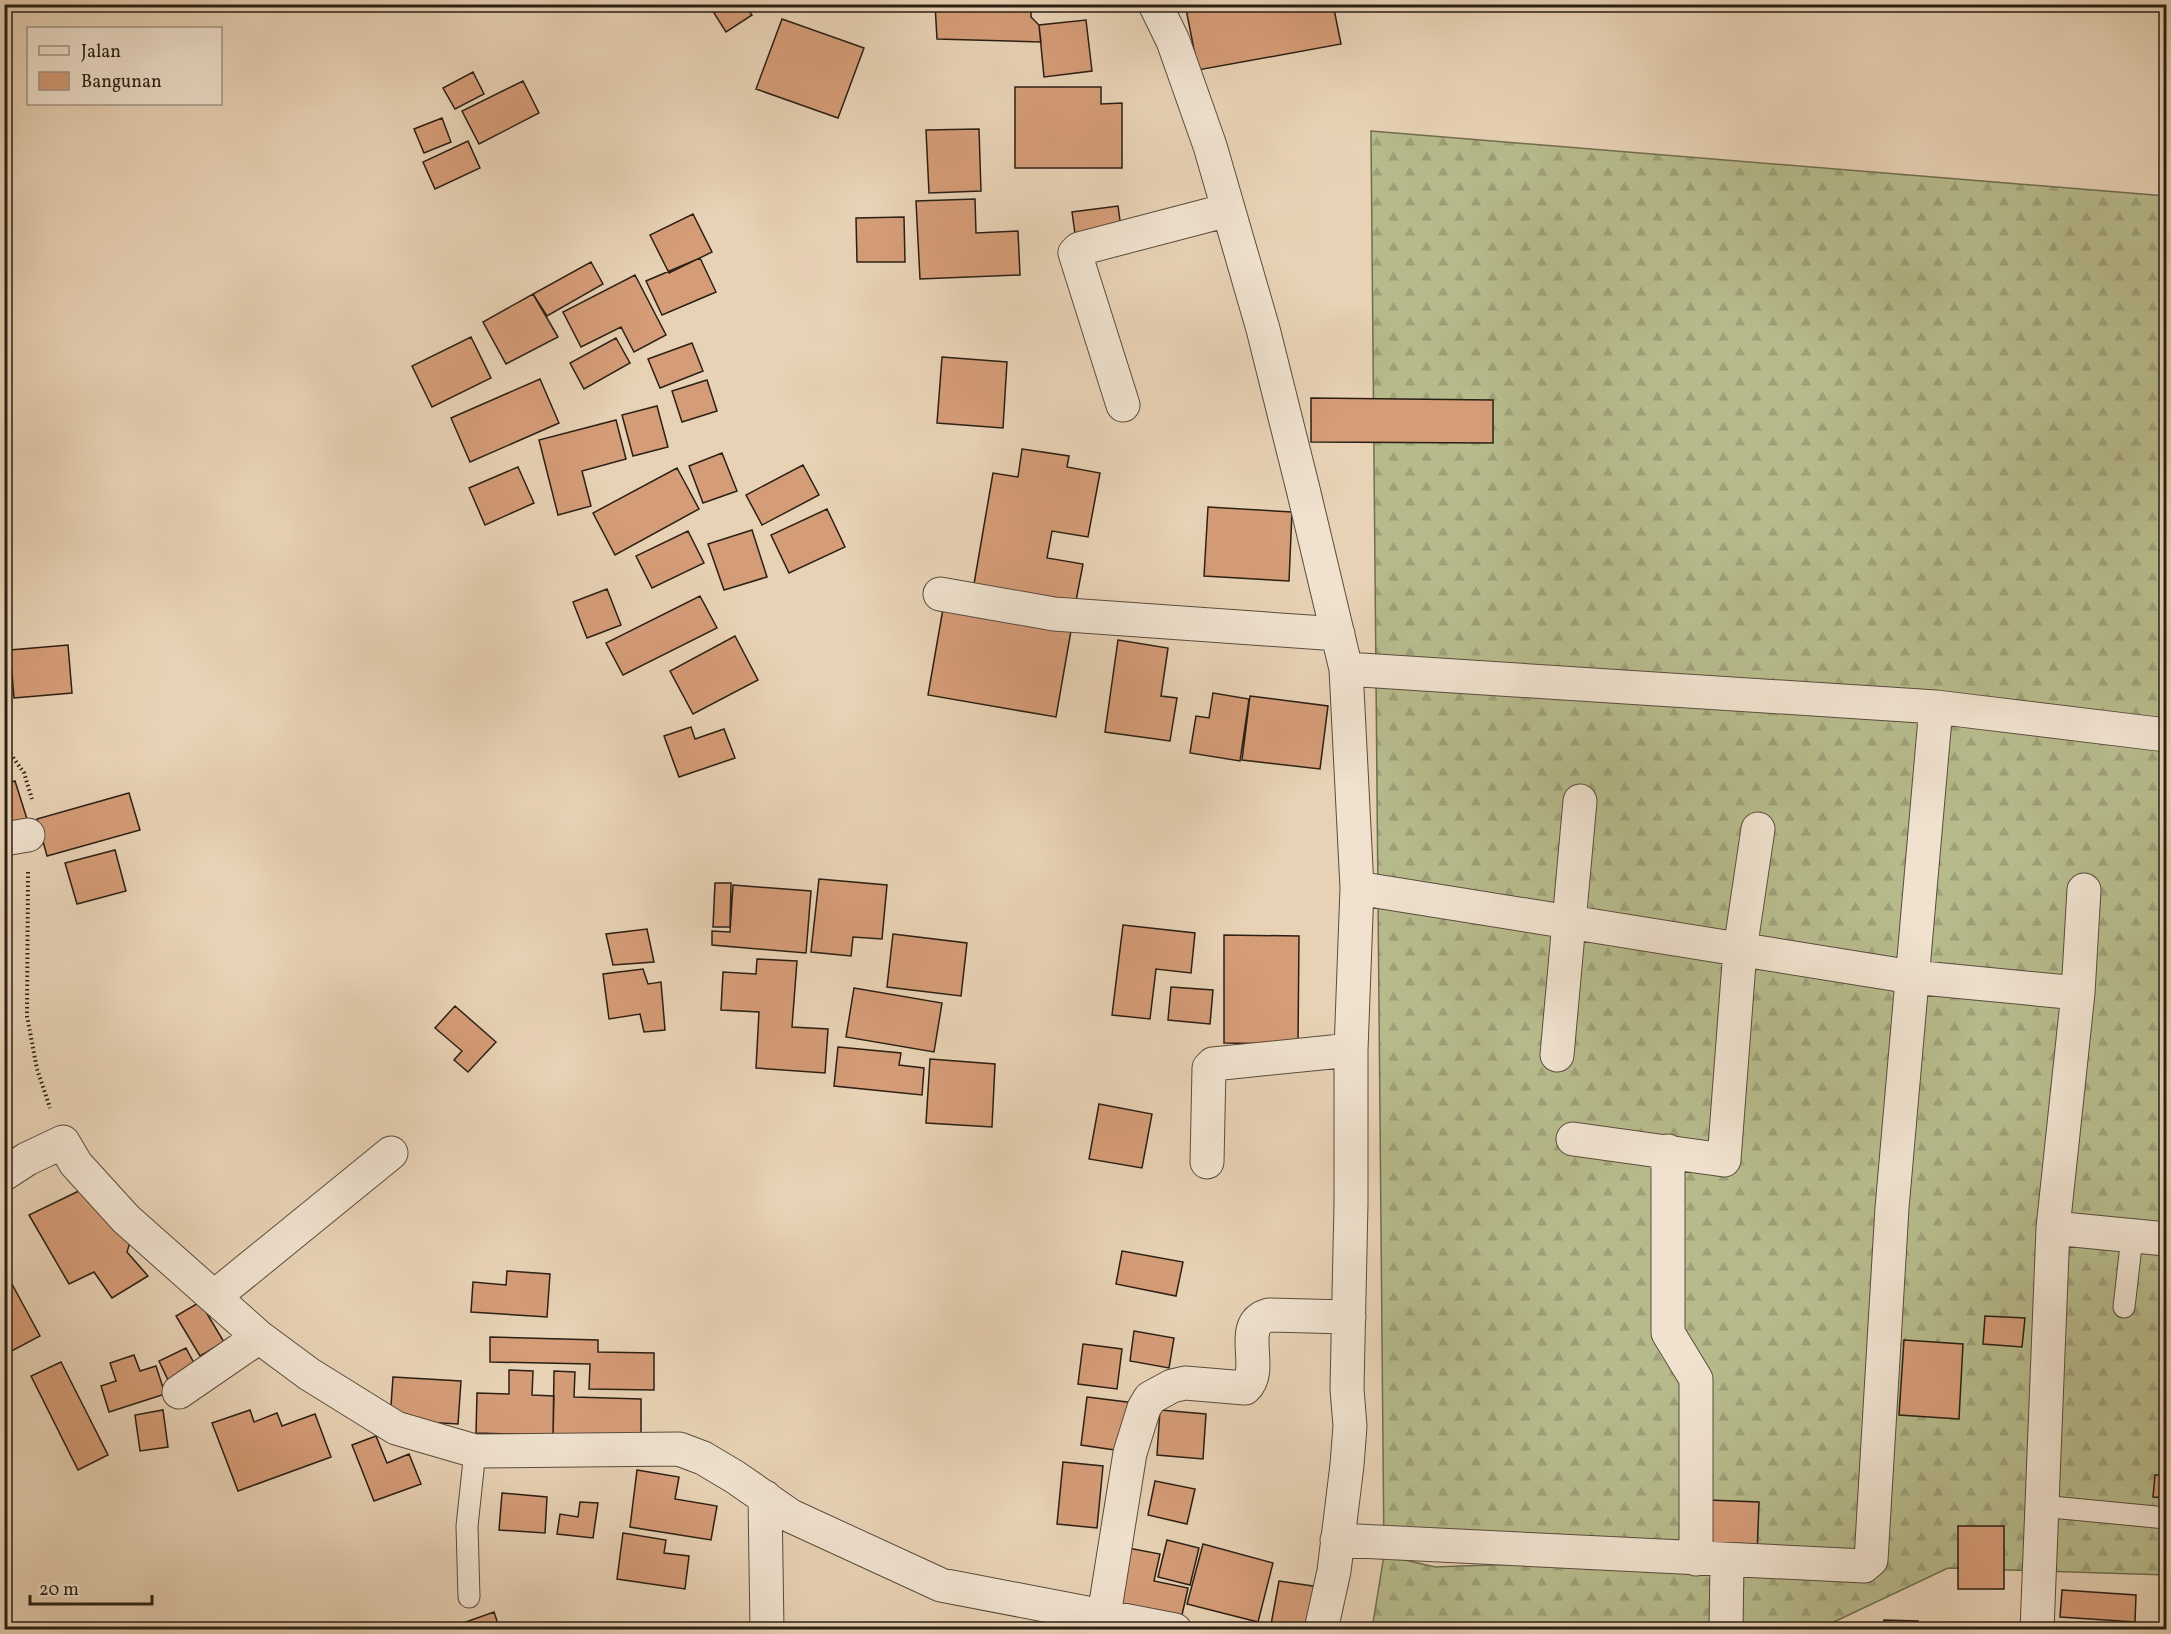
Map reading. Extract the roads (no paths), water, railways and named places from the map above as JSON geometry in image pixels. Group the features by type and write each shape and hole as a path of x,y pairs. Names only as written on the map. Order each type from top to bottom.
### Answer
{"street":[{"path":"1155,4 1177,52 1210,146 1263,329 1346,669 1357,888 1351,1050 1347,1389 1350,1426 1334,1571 1321,1629"},
{"path":"1123,405 1076,253 1079,249 1228,210"},
{"path":"940,594 1054,614 1338,634"},
{"path":"1346,669 1936,707 2166,735"},
{"path":"1337,1540 1864,1566 1871,1560 1892,1208 1936,707"},
{"path":"1557,1054 1580,801"},
{"path":"1574,1139 1724,1160 1740,950 1758,829"},
{"path":"1357,888 1912,977 2078,993"},
{"path":"2037,1629 2053,1228 2078,993 2084,890"},
{"path":"1207,1162 1209,1068 1213,1064 1351,1050"},
{"path":"4,1173 63,1142 76,1164 126,1219 259,1337 309,1374 396,1428 475,1450 679,1449 702,1458 791,1516 941,1585 1175,1629"},
{"path":"1668,1151 1668,1333 1696,1379 1712,1560 1726,1629"},
{"path":"214,1297 391,1153"},
{"path":"2053,1228 2166,1239"},
{"path":"1100,1616 1105,1609 1130,1453 1144,1408 1150,1398 1172,1386 1185,1383 1245,1388 1252,1379 1253,1328 1261,1317 1269,1315 1349,1317"},
{"path":"179,1392 259,1337"},
{"path":"765,1497 767,1629"}],"lane":[{"path":"2124,1306 2132,1237"},
{"path":"469,1597 467,1526 475,1450"},
{"path":"2041,1506 2166,1518"}]}
